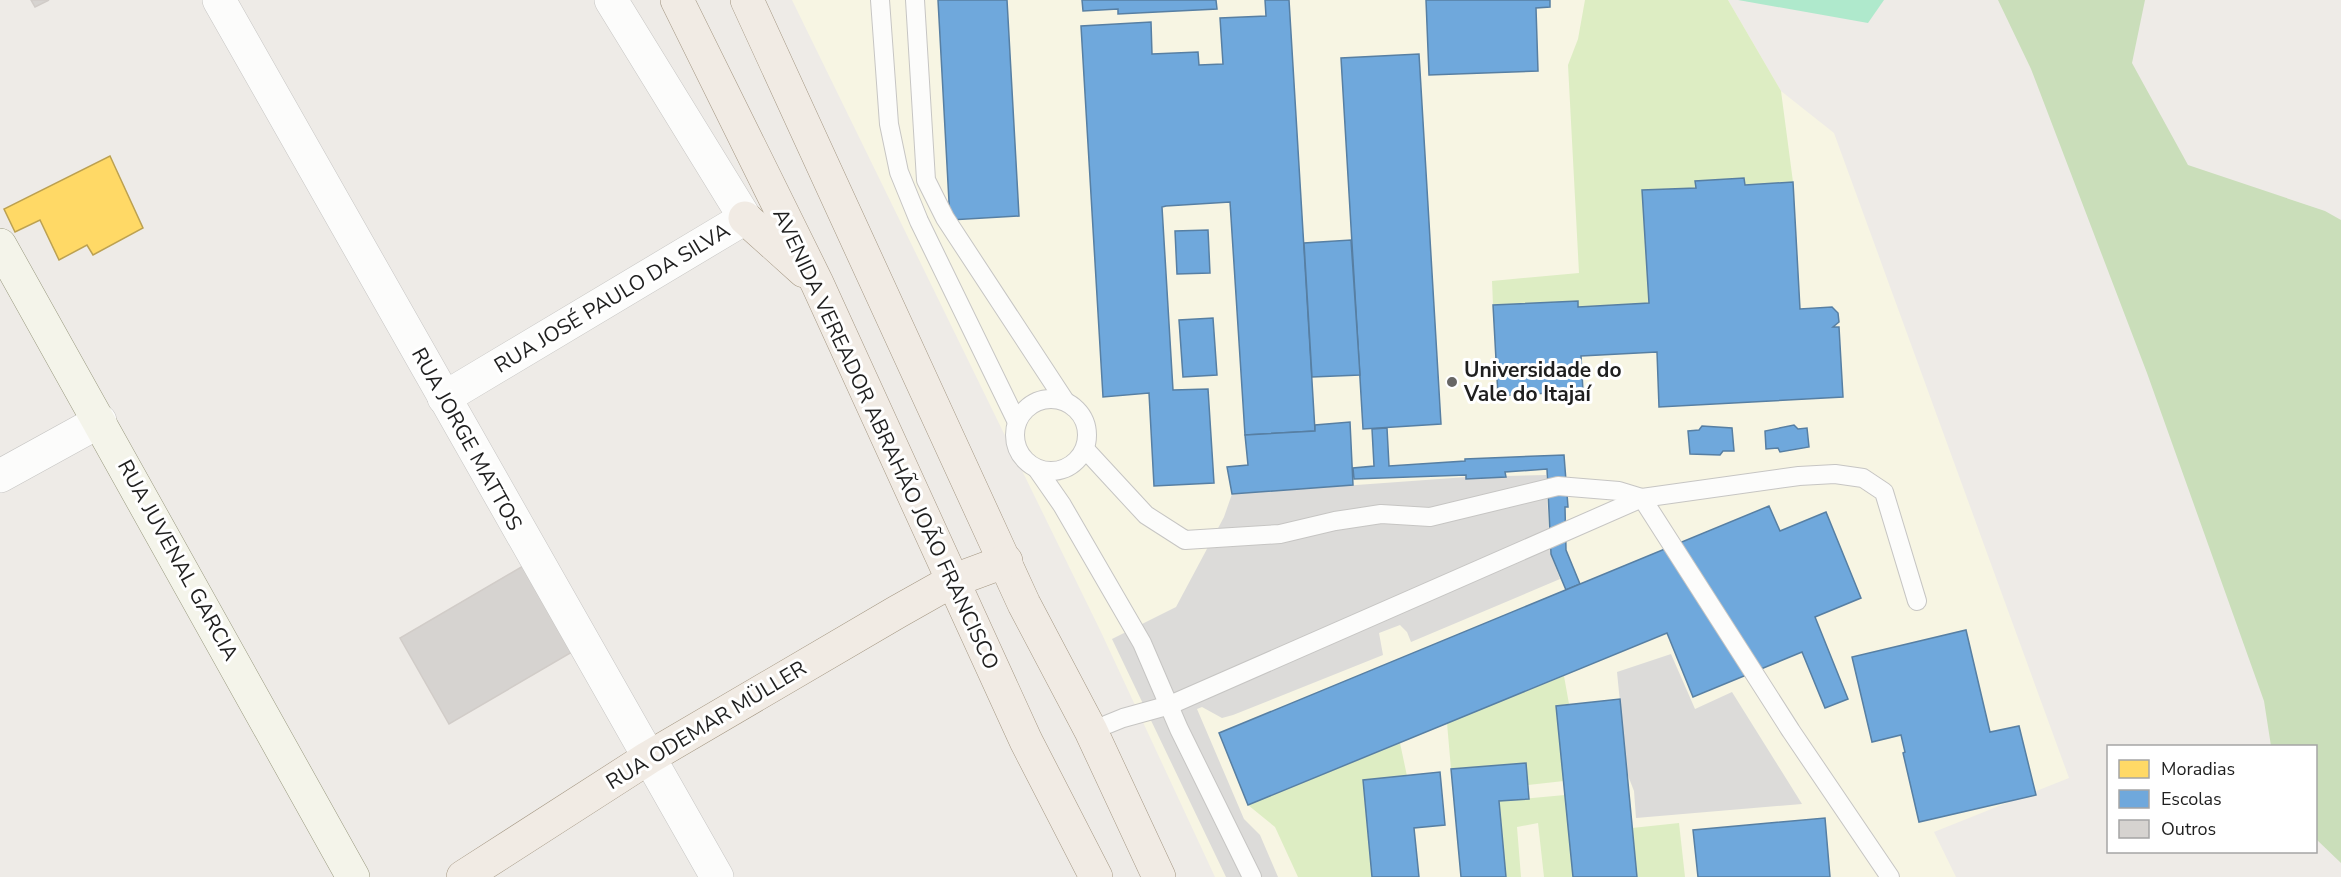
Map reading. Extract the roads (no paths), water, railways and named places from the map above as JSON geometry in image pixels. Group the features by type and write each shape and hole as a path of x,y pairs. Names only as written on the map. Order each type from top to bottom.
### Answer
{"main road":[{"name":"AVENIDA VEREADOR ABRAHÃO JOÃO FRANCISCO","path":"677,0 817,283 1026,741 1096,877"},
{"path":"747,0 1024,604 1091,730 1159,877"},
{"path":"745,218 817,283"},
{"name":"RUA JUVENAL GARCIA","path":"0,245 353,877"},
{"name":"RUA ODEMAR MÜLLER","path":"463,877 648,758 952,581 1006,561"}],"street":[{"name":"RUA JORGE MATTOS","path":"219,0 717,877"},
{"name":"RUA JOSÉ PAULO DA SILVA","path":"444,398 745,218 612,0"},
{"path":"0,476 100,421"}],"lane":[{"path":"879,0 889,124 899,172 919,221 1017,422"},
{"path":"915,0 926,180 945,218 1065,401 1077,410 1085,421 1088,435 1085,449 1077,461 1065,469 1051,471 1037,469"},
{"path":"1065,401 1051,399 1037,402 1025,410 1017,422 1015,436 1018,449 1026,461 1037,469 1062,505 1142,643 1179,729 1252,877"},
{"path":"1085,449 1146,515 1185,540 1280,534 1335,521 1381,514 1430,517 1558,486 1619,491 1642,498 1791,731 1890,877"},
{"path":"1091,730 1170,705 1642,498 1798,476 1835,474 1863,478 1884,492 1917,600"}],"place":[{"name":"Universidade do Vale do Itajaí","path":"1452,382"}]}
